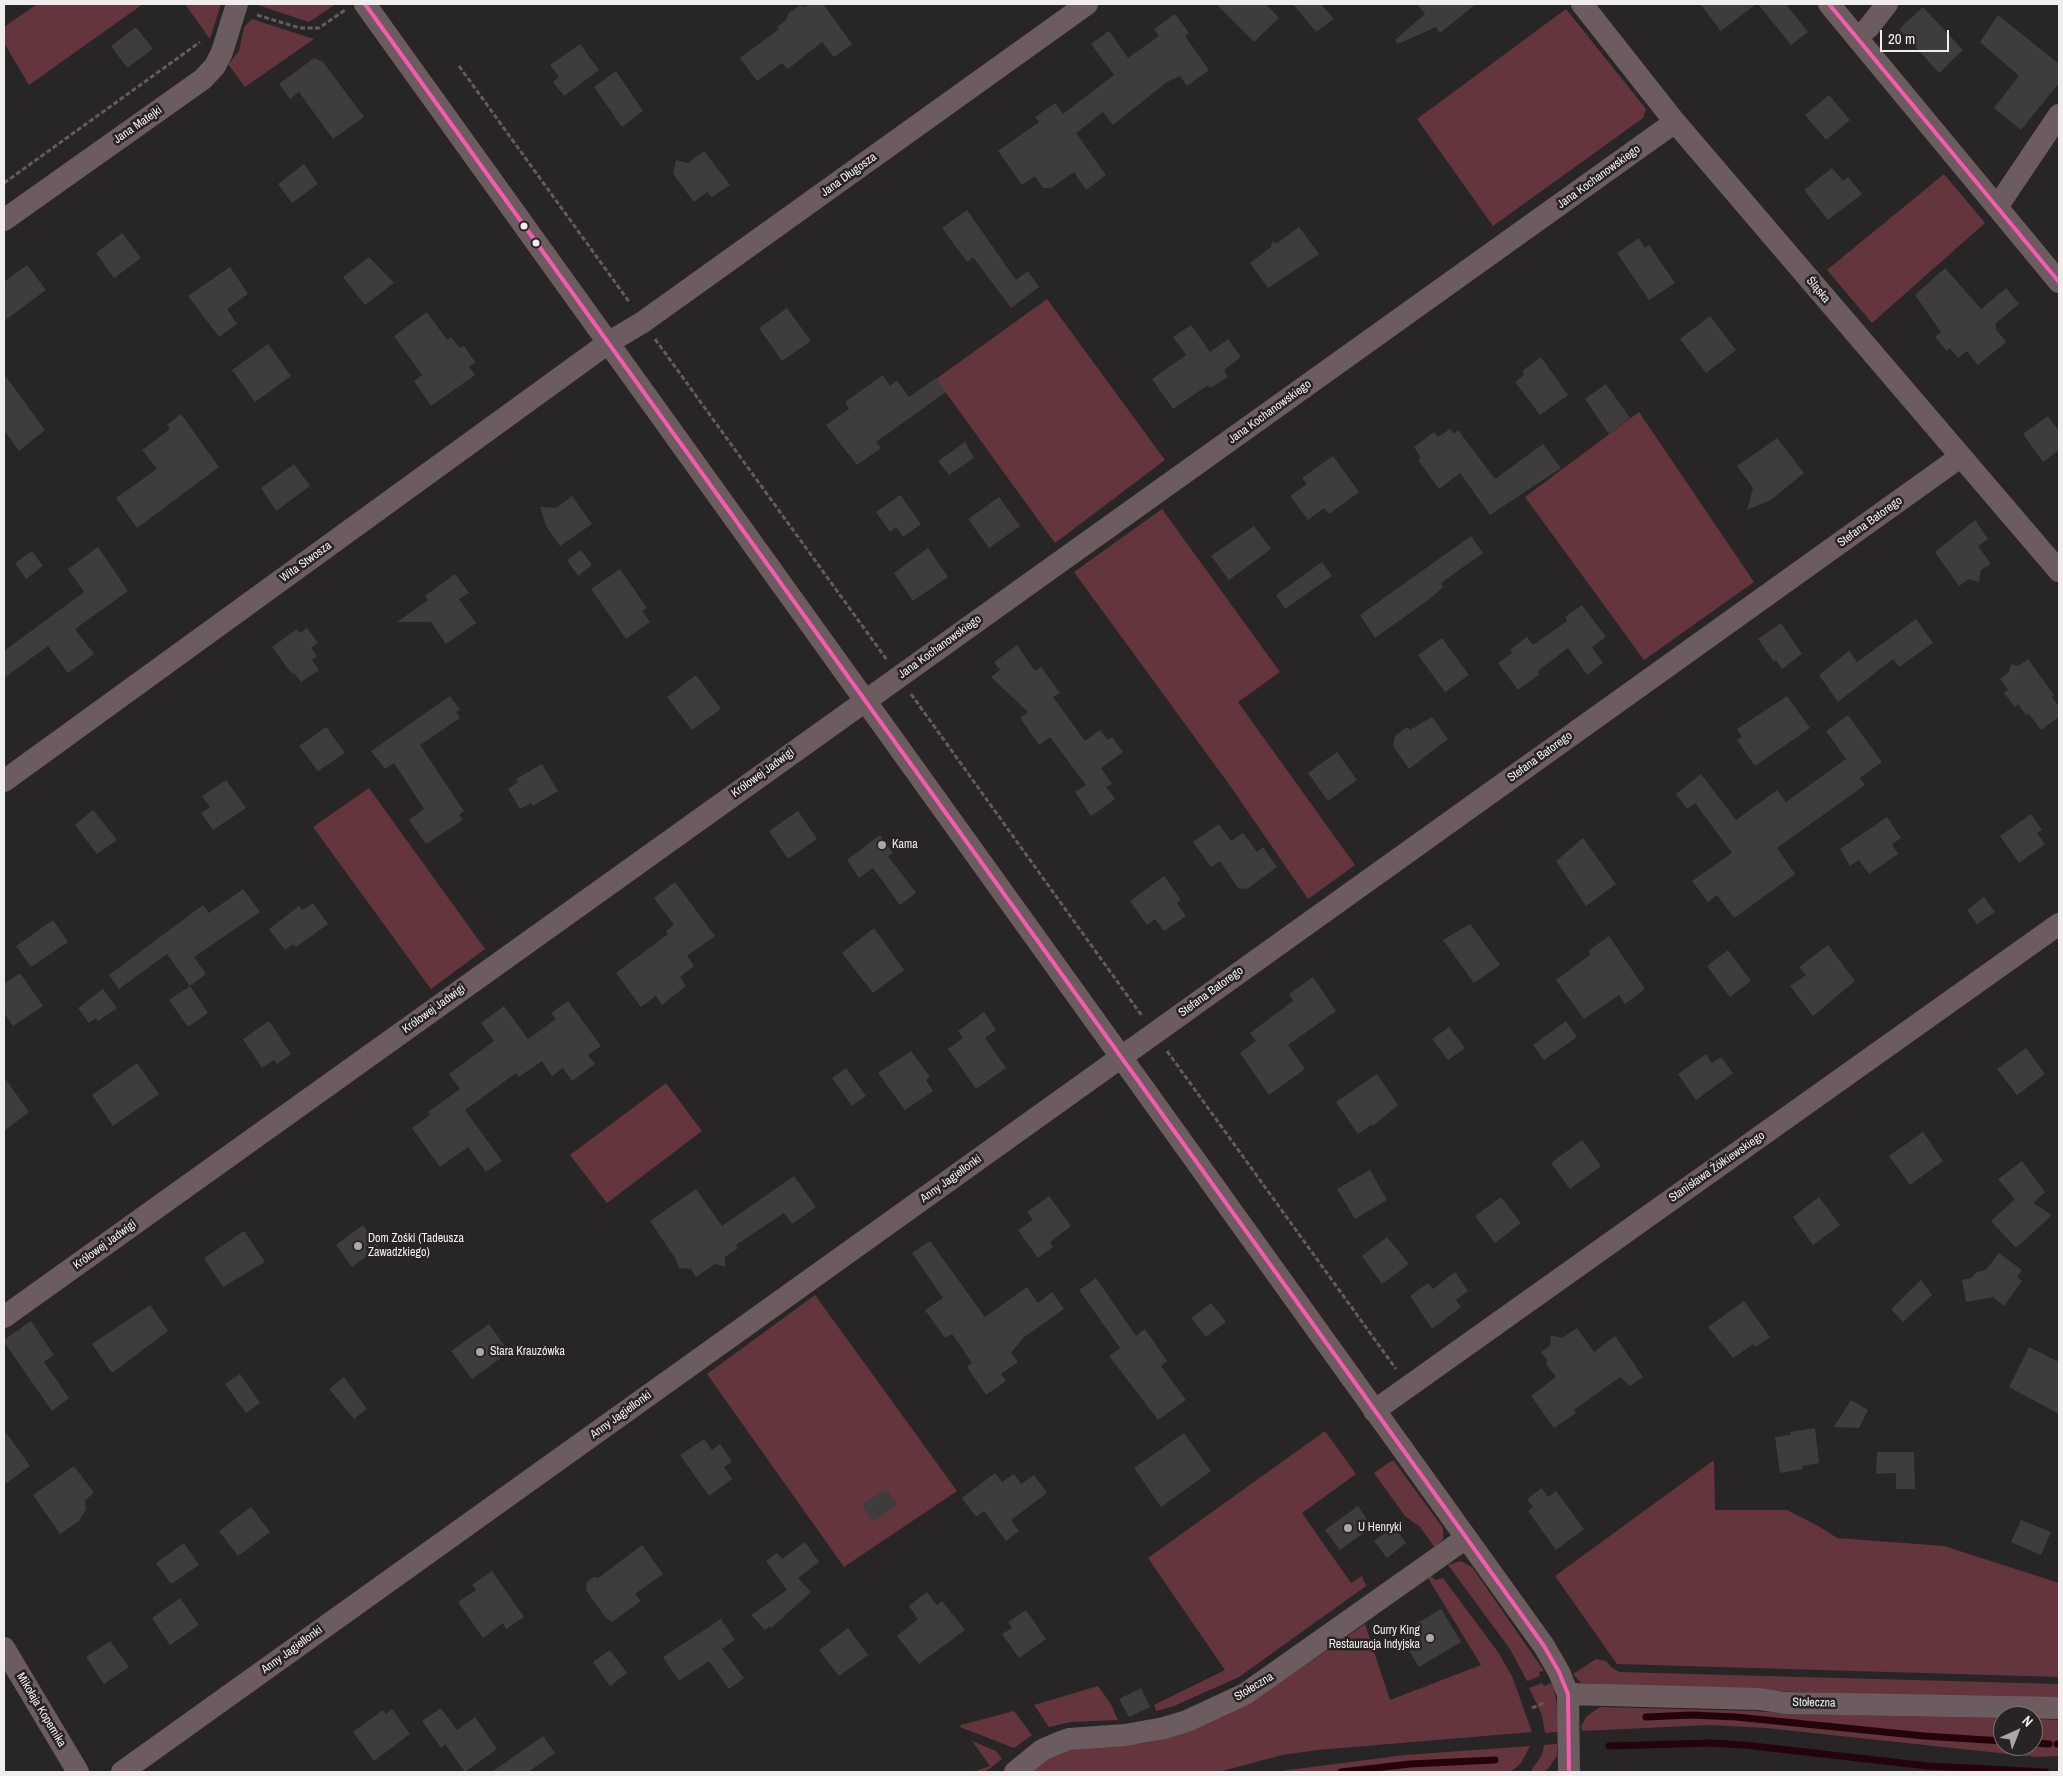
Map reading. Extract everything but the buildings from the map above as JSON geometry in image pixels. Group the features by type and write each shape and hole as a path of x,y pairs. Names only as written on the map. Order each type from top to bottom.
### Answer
{"street":[{"name":"Jana Długosza","path":"608,343 643,322 1087,4"},
{"name":"Śląska","path":"1582,4 1675,122 2059,571"},
{"path":"1828,4 2059,282"},
{"path":"1857,38 1887,4"},
{"path":"358,5 608,343 864,702 1544,1646 1559,1672 1568,1694 1569,1772"},
{"name":"Jana Matejki","path":"4,220 203,79 215,66 246,9"},
{"path":"1997,207 2059,115"},
{"name":"Jana Kochanowskiego","path":"864,702 1675,122"},
{"name":"Wita Stwosza","path":"4,781 608,343"},
{"name":"Stefana Batorego","path":"1121,1057 1960,457"},
{"name":"Królowej Jadwigi","path":"4,1317 864,702"},
{"name":"Stanisława Żółkiewskiego","path":"1374,1411 2059,924"},
{"name":"Anny Jagiellonki","path":"122,1772 1121,1057"},
{"name":"Stołeczna","path":"1015,1772 1042,1750 1064,1741 1125,1735 1164,1728 1187,1720 1245,1694 1466,1538"},
{"name":"Mikołaja Kopernika","path":"4,1648 78,1772"},
{"name":"Stołeczna","path":"1568,1694 1759,1700 1785,1703 2059,1708"}],"path":[{"path":"246,9 300,28 318,28 358,5"},
{"path":"4,183 206,38"},
{"path":"459,66 1401,1377"}],"shaded area":[{"path":"37,4 143,4 29,85 4,43 4,27"},
{"path":"185,4 221,4 210,39"},
{"path":"255,4 336,4 309,22"},
{"path":"1566,9 1646,109 1643,118 1493,226 1417,119"},
{"path":"252,19 314,39 245,87 228,64 239,51 244,27"},
{"path":"1944,174 1985,223 1872,323 1827,270"},
{"path":"1047,299 1165,460 1055,543 936,379"},
{"path":"1639,412 1754,582 1644,660 1525,497"},
{"path":"1162,509 1280,672 1238,702 1355,865 1308,899 1231,787 1074,572"},
{"path":"369,788 485,949 431,989 313,827"},
{"path":"666,1083 702,1131 607,1203 570,1155"},
{"path":"815,1295 957,1491 844,1567 707,1374"},
{"path":"1325,1431 1356,1474 1302,1513 1351,1583 1362,1576 1366,1586 1239,1677 1174,1706 1156,1711 1154,1705 1225,1670 1148,1558"},
{"path":"1714,1460 1715,1510 1787,1510 1837,1538 1944,1546 2059,1583 2059,1677 1617,1664 1555,1576"},
{"path":"1391,1461 1394,1461 1443,1528 1443,1539 1435,1548 1420,1527 1405,1516 1374,1473"},
{"path":"1461,1561 1472,1567 1544,1671 1539,1672 1540,1676 1527,1681 1510,1649 1448,1565"},
{"path":"1431,1576 1435,1580 1443,1578 1498,1652 1512,1676 1532,1732 1318,1750 1282,1755 1219,1772 1029,1772 1048,1757 1064,1750 1144,1743 1172,1735 1256,1699 1365,1624 1390,1700 1481,1665 1428,1578"},
{"path":"1596,1659 1606,1661 1612,1668 1620,1672 2059,1684 2059,1698 1847,1694 1581,1683 1573,1674"},
{"path":"1542,1683 1544,1686 1551,1683 1554,1689 1558,1732 1545,1733 1542,1715 1529,1688"},
{"path":"1098,1686 1111,1704 1118,1720 1071,1722 1049,1727 1034,1705"},
{"path":"1600,1707 1755,1711 1797,1714 1993,1718 1993,1752 1766,1728 1711,1725 1582,1731 1581,1726 1587,1716"},
{"path":"1014,1711 1032,1735 1014,1748 960,1727 961,1725"},
{"path":"2043,1719 2059,1720 2059,1756 2037,1757 2028,1756 2043,1756"},
{"path":"972,1741 996,1751 1002,1759 985,1772 973,1772 990,1766"},
{"path":"1557,1744 1557,1755 1548,1769 1544,1772 1530,1772 1542,1755 1544,1745"},
{"path":"1530,1746 1521,1763 1513,1770 1505,1772 1273,1772 1405,1755"}],"waterway":[{"path":"1646,1717 1691,1715 1736,1717 1924,1736 1993,1740"},
{"path":"1609,1746 1711,1743 1928,1766 2046,1772"},
{"path":"2043,1744 2049,1744"},
{"path":"1341,1772 1410,1764 1495,1760"}],"transit line":[{"path":"365,4 1544,1646 1559,1672 1568,1694 1569,1772"},
{"path":"1829,4 2059,282"}],"place":[{"name":"Kama","path":"882,845"},
{"name":"Dom Zośki (Tadeusza Zawadzkiego)","path":"358,1246"},
{"name":"Stara Krauzówka","path":"480,1352"},
{"name":"U Henryki","path":"1348,1528"},
{"name":"Curry King Restauracja Indyjska","path":"1430,1638"}]}
